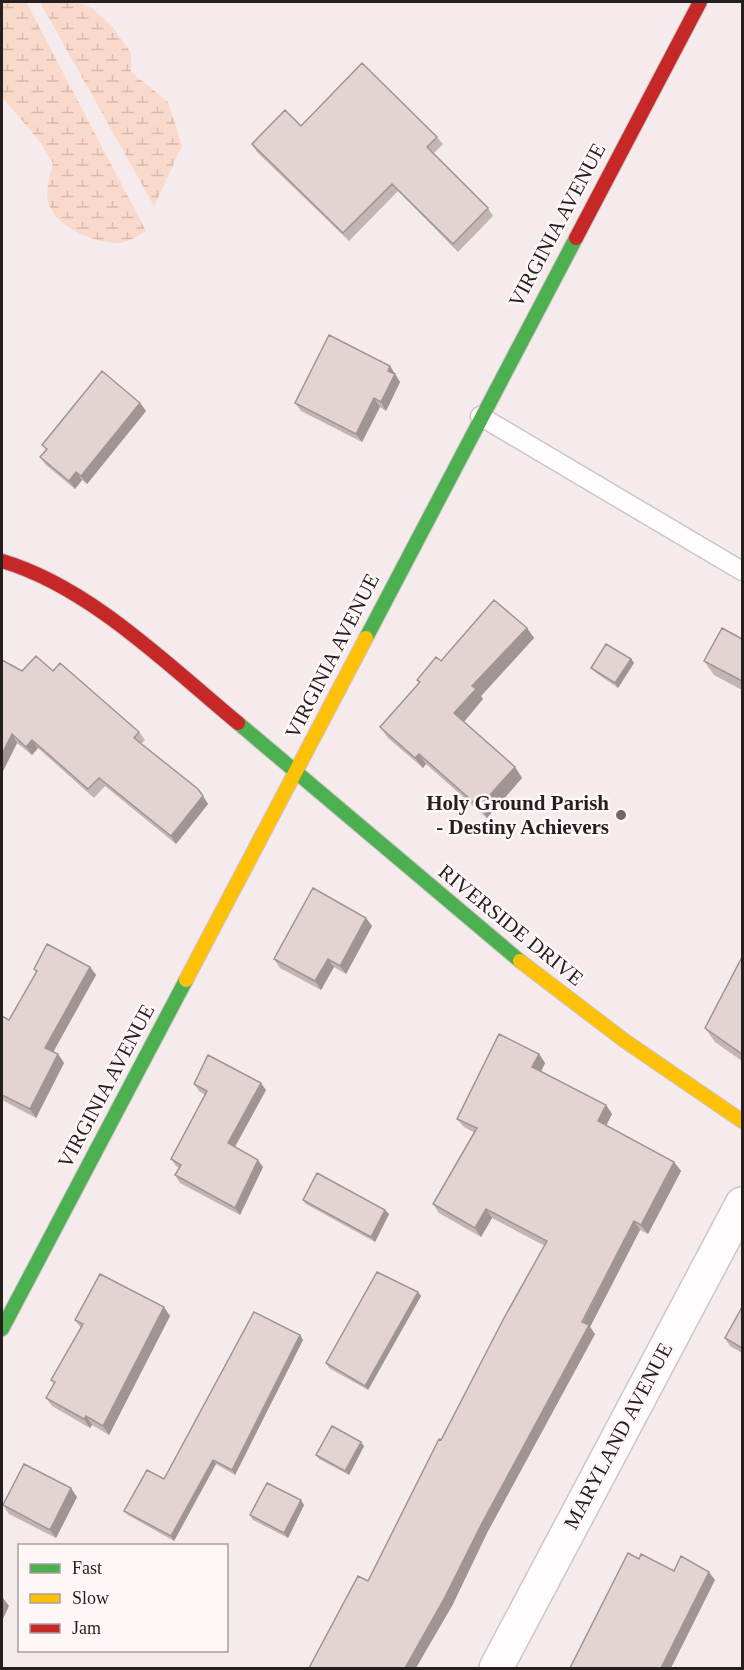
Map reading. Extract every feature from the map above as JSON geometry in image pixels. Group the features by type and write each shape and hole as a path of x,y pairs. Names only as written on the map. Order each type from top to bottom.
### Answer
{"street":[{"name":"VIRGINIA AVENUE","path":"2,1329 297,770 480,416 700,2"},
{"name":"RIVERSIDE DRIVE","path":"2,561 50,579 98,611 297,770 441,895 547,982 679,1082 742,1121"},
{"name":"MARYLAND AVENUE","path":"496,1668 742,1204"}],"lane":[{"path":"480,416 742,571"}],"green space":[{"path":"2,2 26,2 146,231 143,233 120,243 98,240 70,228 51,209 47,192 53,163 40,142 2,97"},
{"path":"40,2 79,2 93,9 112,26 131,53 131,72 168,102 182,146 154,206"}],"building":[{"path":"362,63 437,137 427,147 488,208 453,244 392,184 343,233 252,144 285,110 301,126"},
{"path":"329,335 390,366 388,371 395,374 381,402 374,398 356,434 295,403"},
{"path":"102,371 140,403 81,476 76,472 69,481 40,457 47,449 42,445"},
{"path":"494,600 527,628 472,686 476,689 454,713 515,767 479,807 419,754 415,758 380,727 420,682 417,680 436,657 441,661"},
{"path":"722,628 742,639 742,681 704,661"},
{"path":"606,644 631,659 615,683 591,668"},
{"path":"36,656 53,671 60,663 139,732 134,738 198,789 203,796 171,836 99,778 88,789 32,740 26,747 12,734 2,754 2,660 22,671"},
{"path":"313,888 366,918 340,966 328,959 315,981 274,959"},
{"path":"47,944 90,967 45,1048 58,1054 30,1109 2,1095 2,1016 9,1020 37,971 34,969"},
{"path":"742,957 742,1054 705,1028"},
{"path":"499,1034 539,1054 532,1067 606,1105 598,1121 674,1162 641,1225 634,1221 582,1322 589,1325 405,1668 309,1668 358,1576 368,1581 439,1439 441,1440 547,1241 486,1209 475,1228 433,1204 477,1128 457,1119"},
{"path":"208,1055 261,1083 228,1143 258,1160 235,1208 175,1175 181,1165 171,1159 207,1091 194,1084"},
{"path":"317,1173 385,1210 371,1237 303,1200"},
{"path":"377,1272 418,1292 365,1386 326,1363"},
{"path":"100,1274 164,1307 103,1426 86,1416 84,1419 46,1398 55,1382 51,1380 83,1324 75,1320"},
{"path":"742,1307 742,1348 725,1338"},
{"path":"254,1312 300,1335 232,1470 213,1460 171,1536 124,1511 147,1470 164,1479"},
{"path":"332,1426 361,1442 345,1471 316,1455"},
{"path":"24,1464 71,1488 50,1530 3,1505"},
{"path":"267,1483 301,1500 284,1533 250,1515"},
{"path":"628,1553 639,1559 641,1554 674,1571 681,1556 709,1572 661,1668 570,1668"}],"traffic: fast":[{"path":"366,638 576,238"},
{"path":"238,723 520,961"},
{"path":"2,1329 186,980"}],"traffic: slow":[{"path":"186,980 366,638"},
{"path":"520,961 625,1041 742,1121"}],"traffic: jam":[{"path":"576,238 700,2"},
{"path":"2,561 35,573 97,608 156,653 238,723"}],"place":[{"name":"Holy Ground Parish - Destiny Achievers","path":"621,815"}]}
